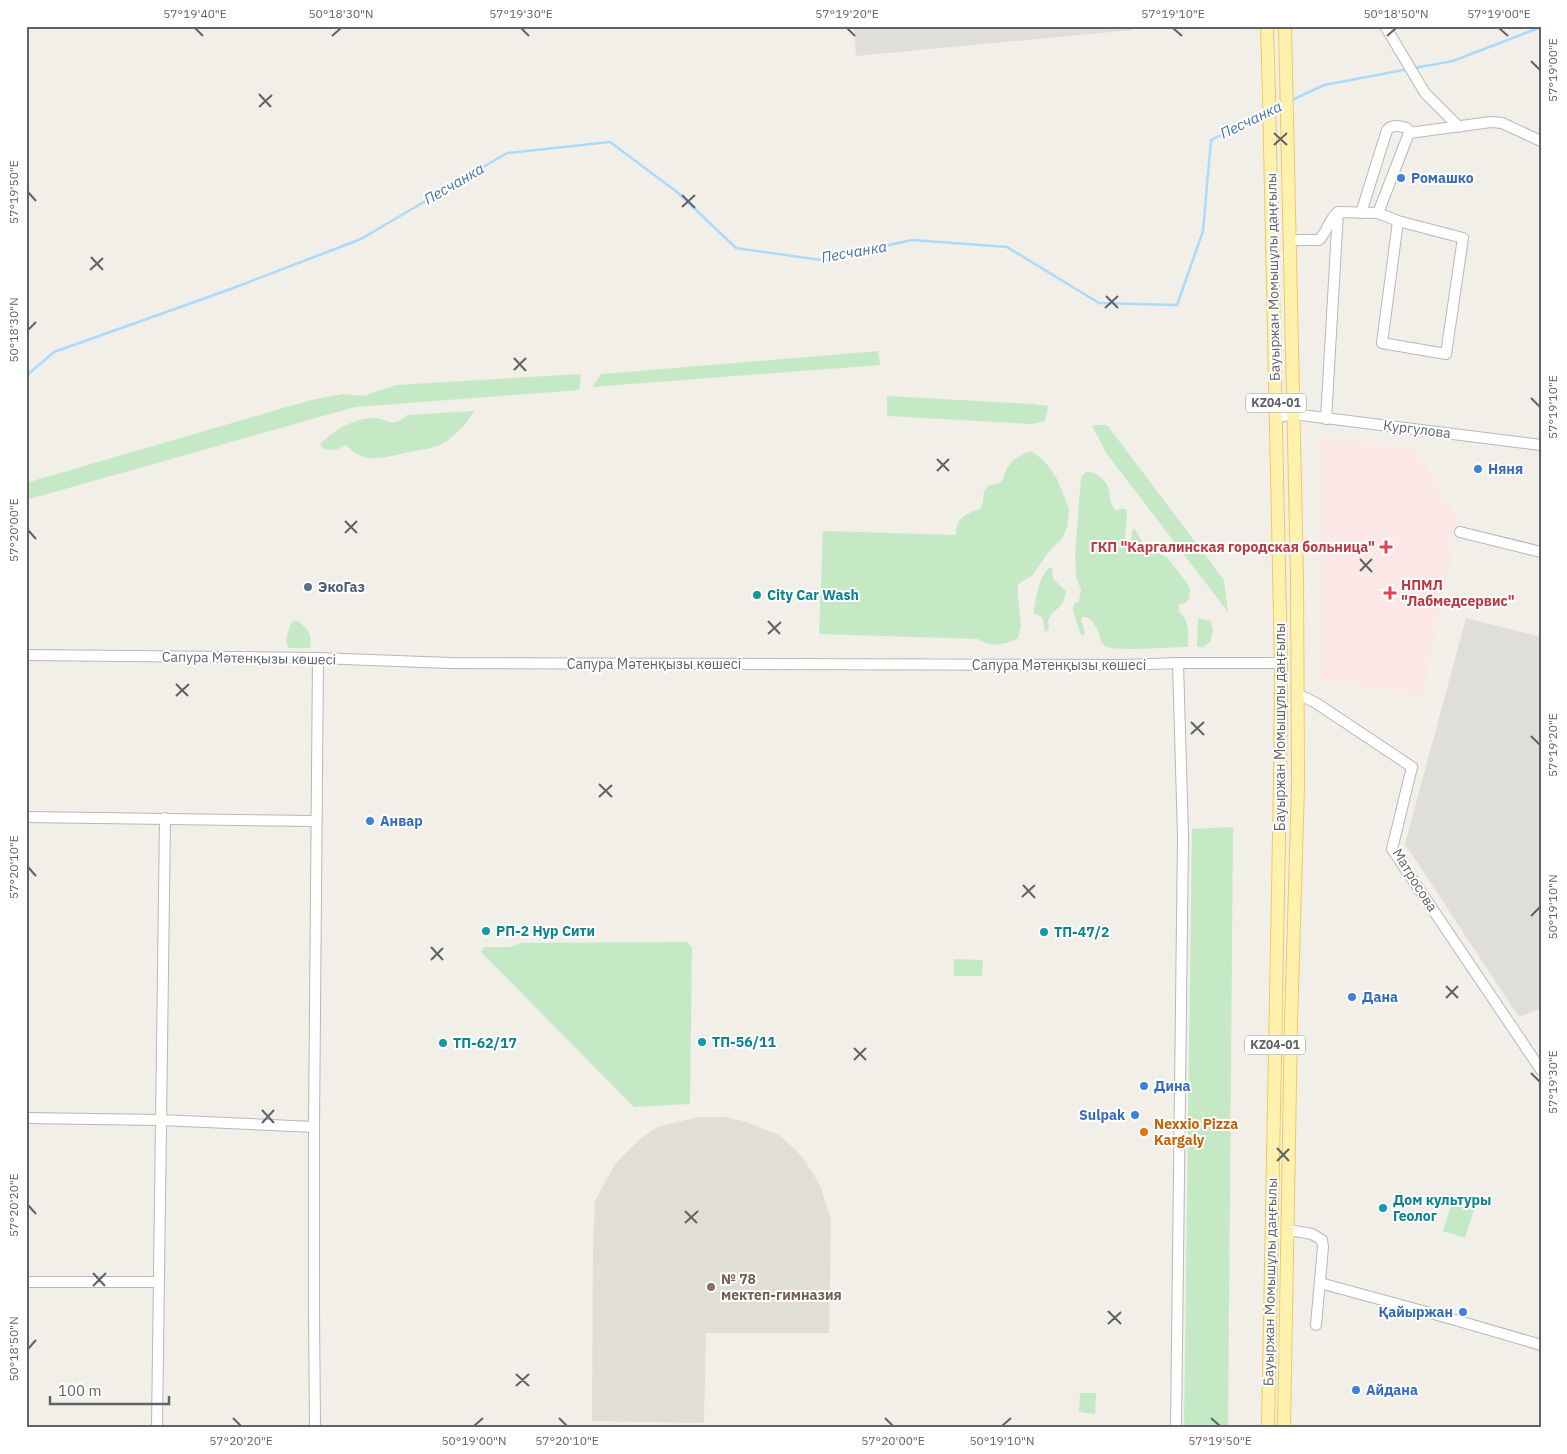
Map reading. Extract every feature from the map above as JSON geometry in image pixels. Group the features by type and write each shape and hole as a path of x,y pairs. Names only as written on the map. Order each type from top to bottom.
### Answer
{"main road":[{"name":"Бауыржан Момышұлы даңғылы","path":"1266,26 1281,663 1268,1428"},
{"name":"Бауыржан Момышұлы даңғылы","path":"1284,1428 1289,1230 1291,1024 1298,786 1298,663 1292,414 1288,92 1285,26"},
{"path":"1281,663 1298,663"},
{"path":"1280,784 1298,786"},
{"path":"1268,1374 1286,1374"}],"street":[{"path":"1386,26 1425,93 1459,127"},
{"path":"1409,134 1491,122 1502,123 1541,141"},
{"path":"1361,213 1386,130 1390,127 1398,126 1407,128 1409,134 1378,213"},
{"path":"1326,419 1338,212"},
{"path":"1289,240 1319,240 1334,215 1338,212 1378,213 1398,221 1463,238 1446,354 1382,342 1398,221"},
{"path":"1276,418 1292,414"},
{"name":"Кургулова","path":"1292,414 1541,445"},
{"path":"1460,532 1541,552"},
{"name":"Сапура Мәтенқызы көшесі","path":"26,655 318,658 450,663 1122,665 1281,663"},
{"path":"315,1428 314,1127 318,658"},
{"path":"1176,1428 1183,836 1178,663"},
{"name":"Матросова","path":"1298,694 1316,703 1412,767 1392,848 1541,1070"},
{"path":"26,818 316,821"},
{"path":"157,1428 164,818"},
{"path":"26,1118 160,1120 314,1127"},
{"path":"1289,1230 1312,1234 1322,1240 1316,1325"},
{"path":"26,1282 159,1282"},
{"path":"1320,1283 1541,1345"}],"shaded area":[{"path":"854,26 1132,26 1133,30 856,56"},
{"name":"ГКП \"Каргалинская городская больница\"","path":"1321,437 1414,449 1457,519 1421,696 1320,679"},
{"path":"1466,618 1541,637 1541,1008 1519,1017 1405,844"},
{"name":"№ 78 мектеп-гимназия","path":"698,1117 723,1117 743,1121 779,1135 797,1151 820,1185 831,1219 829,1333 706,1333 704,1423 592,1421 595,1201 615,1164 639,1140 657,1127"}],"green space":[{"path":"878,351 880,365 592,387 601,374"},
{"path":"581,374 579,390 355,407 26,500 26,483 311,400 343,394 364,396 396,385"},
{"path":"887,396 1048,406 1045,421 1032,424 887,416"},
{"path":"474,411 456,434 444,443 431,448 373,458 359,455 346,445 336,450 324,449 320,444 343,426 363,419 377,418 397,422 407,415"},
{"path":"1107,425 1224,580 1228,612 1107,454 1092,426"},
{"path":"1031,451 1042,459 1057,479 1069,508 1067,528 1061,540 1050,550 1032,576 1018,585 1021,626 1018,638 1003,644 988,644 978,639 819,634 823,531 956,535 960,520 965,515 981,507 986,488 989,485 1002,481 1007,468 1012,462"},
{"path":"1087,471 1099,476 1106,482 1114,509 1117,511 1125,509 1127,512 1125,539 1127,542 1131,539 1134,528 1143,543 1150,549 1167,557 1187,583 1190,590 1189,599 1185,603 1179,604 1179,612 1187,623 1188,647 1110,648 1103,644 1095,625 1087,617 1082,617 1081,621 1085,632 1084,635 1081,635 1073,611 1074,604 1079,601 1081,590 1076,576 1075,555 1081,477"},
{"path":"1049,568 1052,568 1055,581 1066,591 1063,602 1048,620 1049,628 1045,634 1043,619 1033,613 1040,584"},
{"path":"1198,618 1211,621 1213,631 1210,642 1203,647 1197,647"},
{"path":"296,620 310,635 310,648 289,648 287,646 289,629 293,621"},
{"path":"1233,827 1228,1428 1184,1428 1192,829"},
{"path":"687,942 692,947 690,1104 634,1107 481,952 484,947 511,947 521,943"},
{"path":"954,959 983,960 982,976 954,976"},
{"path":"1454,1196 1476,1203 1465,1238 1443,1231"},
{"path":"1080,1393 1096,1393 1095,1414 1079,1412"}],"waterway":[{"name":"Песчанка","path":"1414,68 1453,61 1541,27"},
{"name":"Песчанка","path":"1292,100 1324,85 1409,69"},
{"name":"Песчанка","path":"26,376 54,352 228,290 361,239 507,153 610,142 677,192 736,248 821,260 912,240 1007,247 1099,303 1177,305 1203,231 1211,140 1264,114"}],"place":[{"name":"Ромашко","path":"1401,178"},
{"name":"Няня","path":"1478,469"},
{"name":"ГКП \"Каргалинская городская больница\"","path":"1386,547"},
{"name":"ЭкоГаз","path":"308,587"},
{"name":"НПМЛ \"Лабмедсервис\"","path":"1390,593"},
{"name":"City Car Wash","path":"757,595"},
{"name":"Анвар","path":"370,821"},
{"name":"РП-2 Нур Сити","path":"486,931"},
{"name":"ТП-47/2","path":"1044,932"},
{"name":"Дана","path":"1352,997"},
{"name":"ТП-56/11","path":"702,1042"},
{"name":"ТП-62/17","path":"443,1043"},
{"name":"Дина","path":"1144,1086"},
{"name":"Sulpak","path":"1135,1115"},
{"name":"Nexxio Pizza Kargaly","path":"1144,1132"},
{"name":"Дом культуры Геолог","path":"1383,1208"},
{"name":"№ 78 мектеп-гимназия","path":"711,1287"},
{"name":"Қайыржан","path":"1463,1312"},
{"name":"Айдана","path":"1356,1390"}]}
